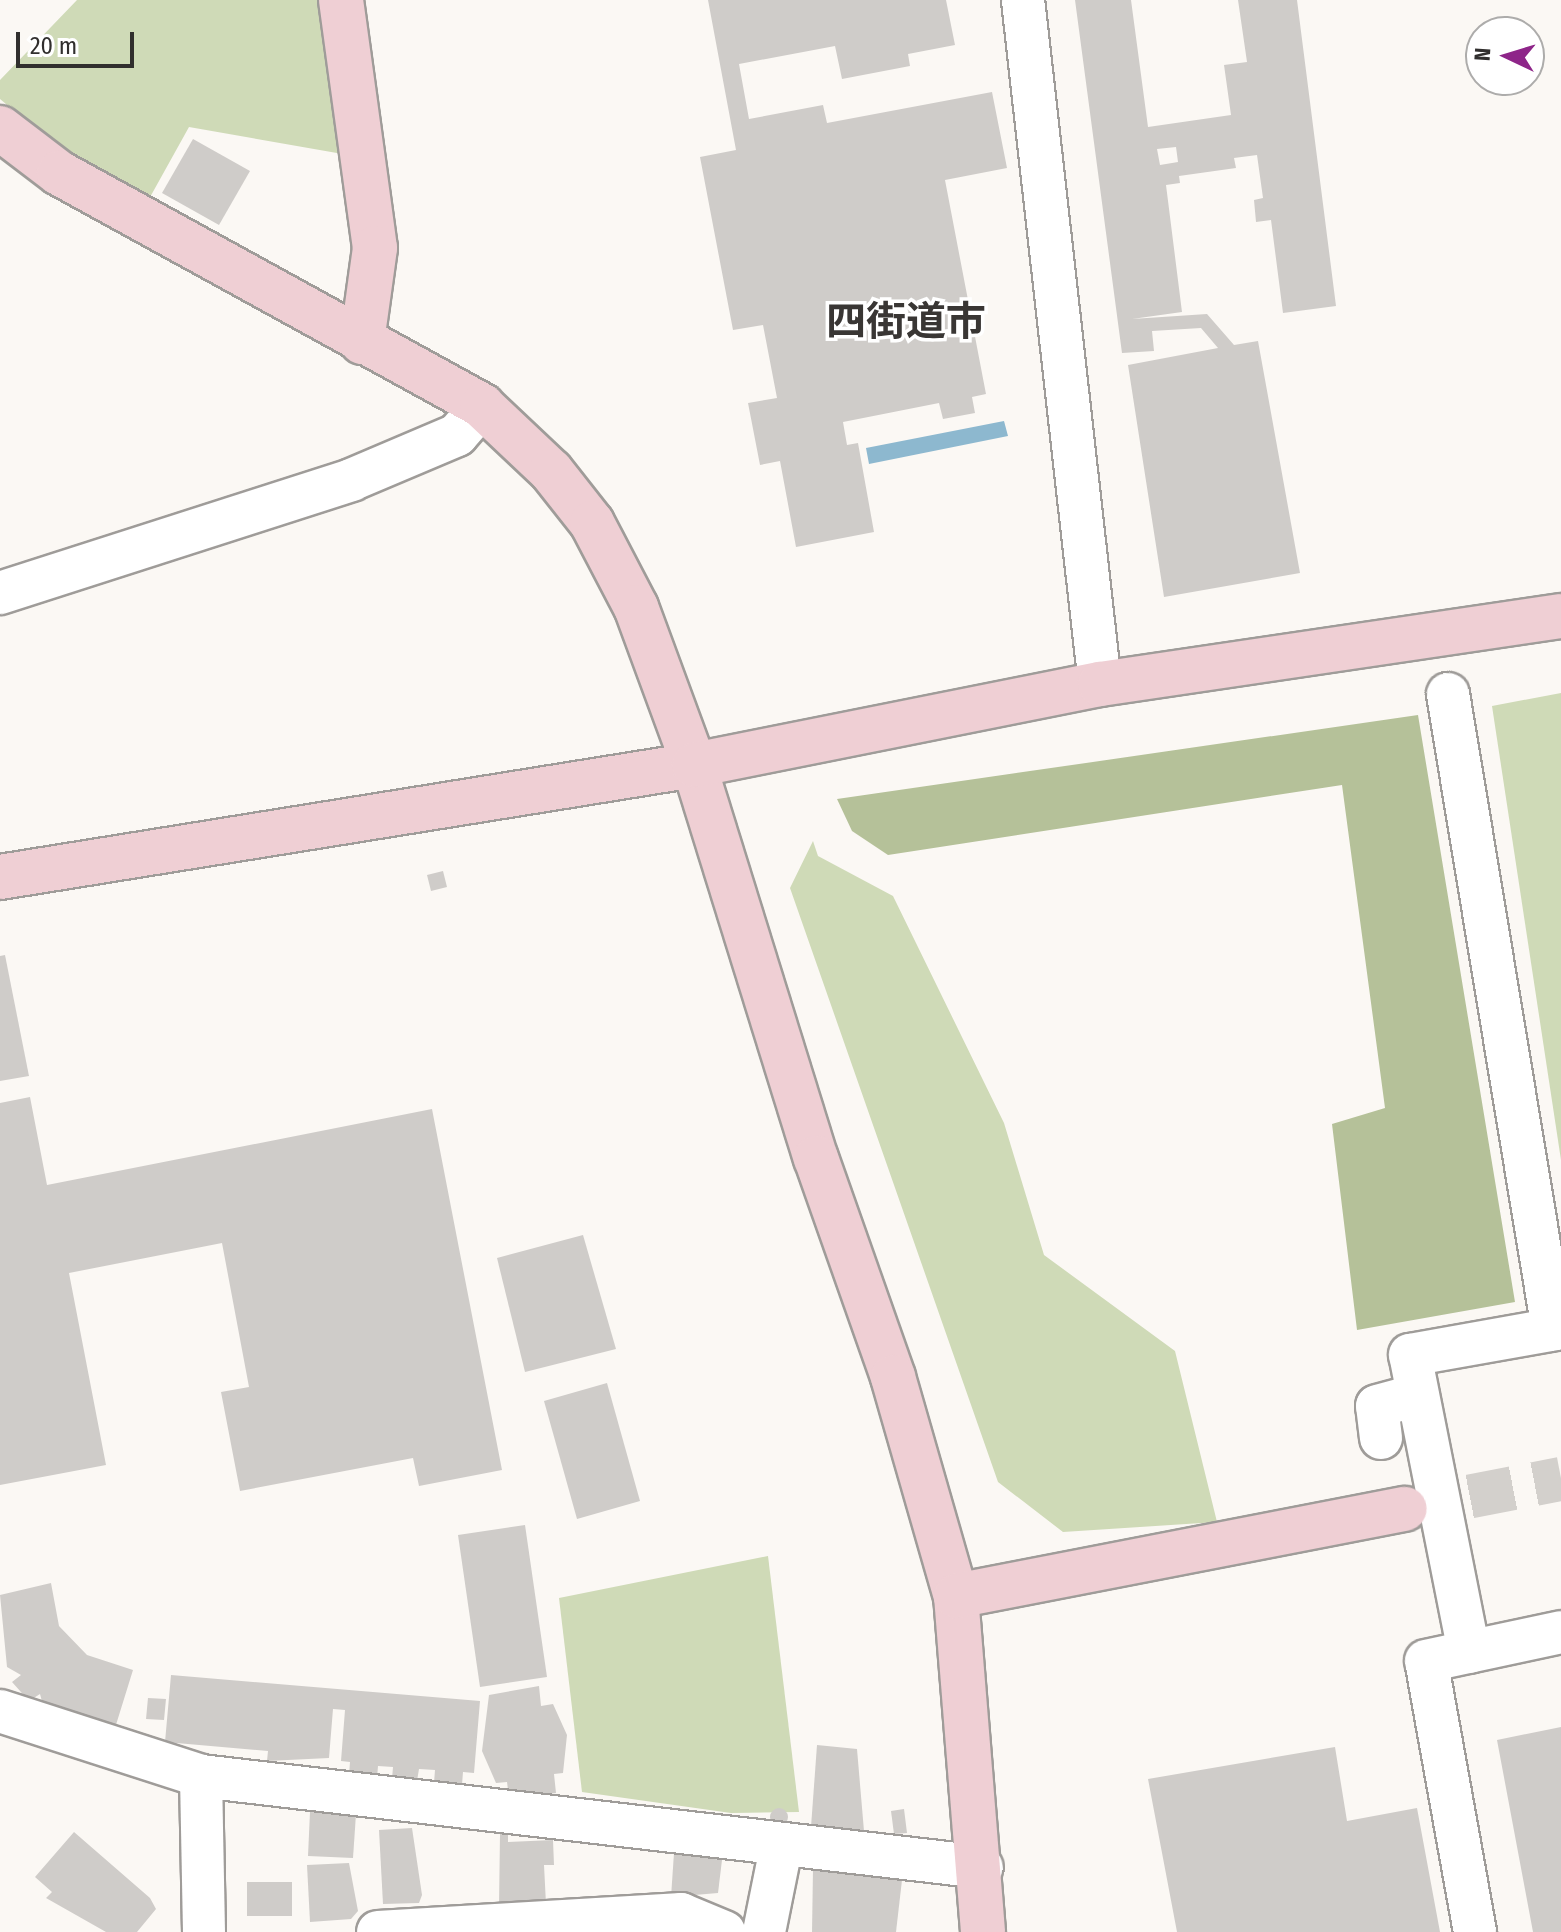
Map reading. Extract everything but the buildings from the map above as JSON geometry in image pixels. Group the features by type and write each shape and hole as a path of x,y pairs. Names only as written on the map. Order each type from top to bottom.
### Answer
{"street":[{"path":"341,0 375,248 362,342"},
{"path":"1023,0 1100,684"},
{"path":"0,128 59,173 482,406 551,471 592,523 636,607 694,765 816,1158 893,1377 956,1596 982,1867 983,1932"},
{"path":"0,593 351,480 457,435 482,406"},
{"path":"0,877 694,765 1100,684 1561,616"},
{"path":"1448,694 1557,1328 1410,1355 1469,1652"},
{"path":"1381,1438 1377,1406 1418,1395"},
{"path":"956,1596 1405,1509"},
{"path":"1475,1932 1426,1661 1561,1632"},
{"path":"0,1711 201,1776 781,1848 982,1867"},
{"path":"201,1776 204,1932"},
{"path":"764,1932 781,1848"},
{"path":"378,1932 681,1914 724,1932"}],"green space":[{"path":"77,0 324,0 354,156 189,127 149,199 102,184 0,99 0,80"},
{"path":"1561,693 1561,1160 1492,706"},
{"path":"1418,715 1515,1302 1357,1330 1332,1124 1385,1108 1342,785 888,855 852,831 837,799"},
{"path":"813,841 818,856 893,896 1004,1123 1044,1255 1175,1351 1217,1522 1063,1532 998,1482 790,888"},
{"path":"768,1556 799,1812 731,1813 582,1792 559,1598"}],"water":[{"path":"1004,421 1008,436 869,464 866,448"}],"tunnel":[{"path":"1405,1509 1561,1479"}],"district":[{"name":"四街道市","path":"906,322"}]}
